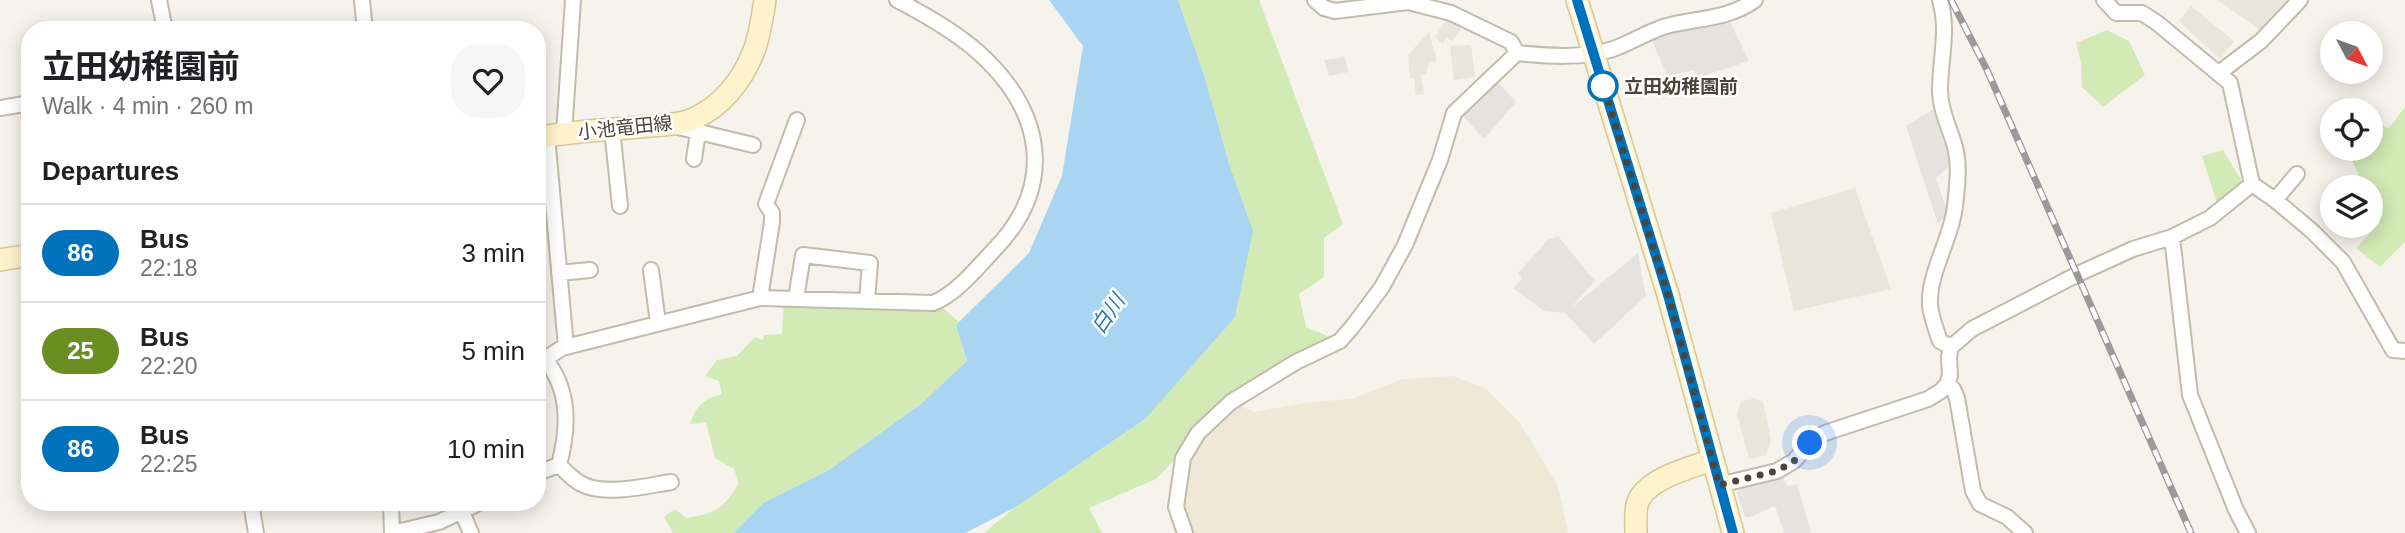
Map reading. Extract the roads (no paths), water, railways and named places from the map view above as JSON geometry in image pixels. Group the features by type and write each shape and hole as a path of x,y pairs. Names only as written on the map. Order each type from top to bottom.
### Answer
{"main road":[{"name":"小池竜田線","path":"550,136 690,120 719,103 734,87 754,51 765,0"},
{"path":"1577,0 1668,295 1733,533"},
{"path":"0,260 21,256"},
{"path":"1636,533 1637,503 1647,488 1659,480 1712,460"}],"street":[{"path":"159,0 163,21"},
{"path":"362,0 364,21"},
{"path":"566,347 550,136 573,0"},
{"path":"546,357 566,347 760,298 933,303 948,295 996,248 1018,222 1032,193 1034,147 1026,115 999,75 967,43 921,12 897,0"},
{"path":"1315,0 1324,8 1335,11 1408,2 1436,9 1451,13 1511,42 1517,53"},
{"path":"1185,533 1176,507 1183,458 1198,433 1231,401 1296,362 1340,341 1353,326 1381,287 1405,245 1440,160 1454,113 1517,53 1553,56 1612,50 1663,27 1727,15 1745,8 1755,0"},
{"path":"1940,0 1945,16 1940,92 1958,169 1955,210 1931,288 1930,305 1941,341 1951,347"},
{"path":"2104,0 2116,13 2142,13 2156,22 2230,83 2252,184 2312,231 2343,262 2393,350 2405,352"},
{"path":"2219,73 2262,41 2300,0"},
{"path":"0,108 21,104"},
{"path":"760,298 772,222 772,213 766,204 797,120"},
{"path":"669,124 753,145"},
{"path":"612,130 620,205"},
{"path":"694,159 698,132"},
{"path":"2275,200 2297,174"},
{"path":"1719,485 1777,471 1794,461 1810,443 1825,433 1928,398 1941,391 1950,376 1951,347 1972,329 2078,274 2133,249 2172,237 2210,218 2252,184"},
{"path":"2172,237 2190,395 2236,510 2248,533"},
{"path":"796,299 803,255 870,263 867,301"},
{"path":"559,273 590,270"},
{"path":"652,270 658,323"},
{"path":"546,366 559,380 564,399 563,444 559,465"},
{"path":"1947,384 1956,398 1973,491 1980,504 2007,517 2025,533"},
{"path":"546,470 559,465"},
{"path":"559,465 579,483 593,488 612,489 671,482"},
{"path":"252,511 256,533"},
{"path":"391,511 392,533 439,522 462,512 471,533"}],"water":[{"name":"白川","path":"1049,0 1178,0 1205,78 1230,167 1253,231 1235,317 1145,419 1014,508 965,533 734,533 763,503 829,470 921,404 967,361 956,325 1029,253 1062,176 1083,46"}],"railway":[{"path":"1951,0 1987,70 2191,533"}],"place":[{"name":"立田幼稚園前","path":"1603,86"}]}
